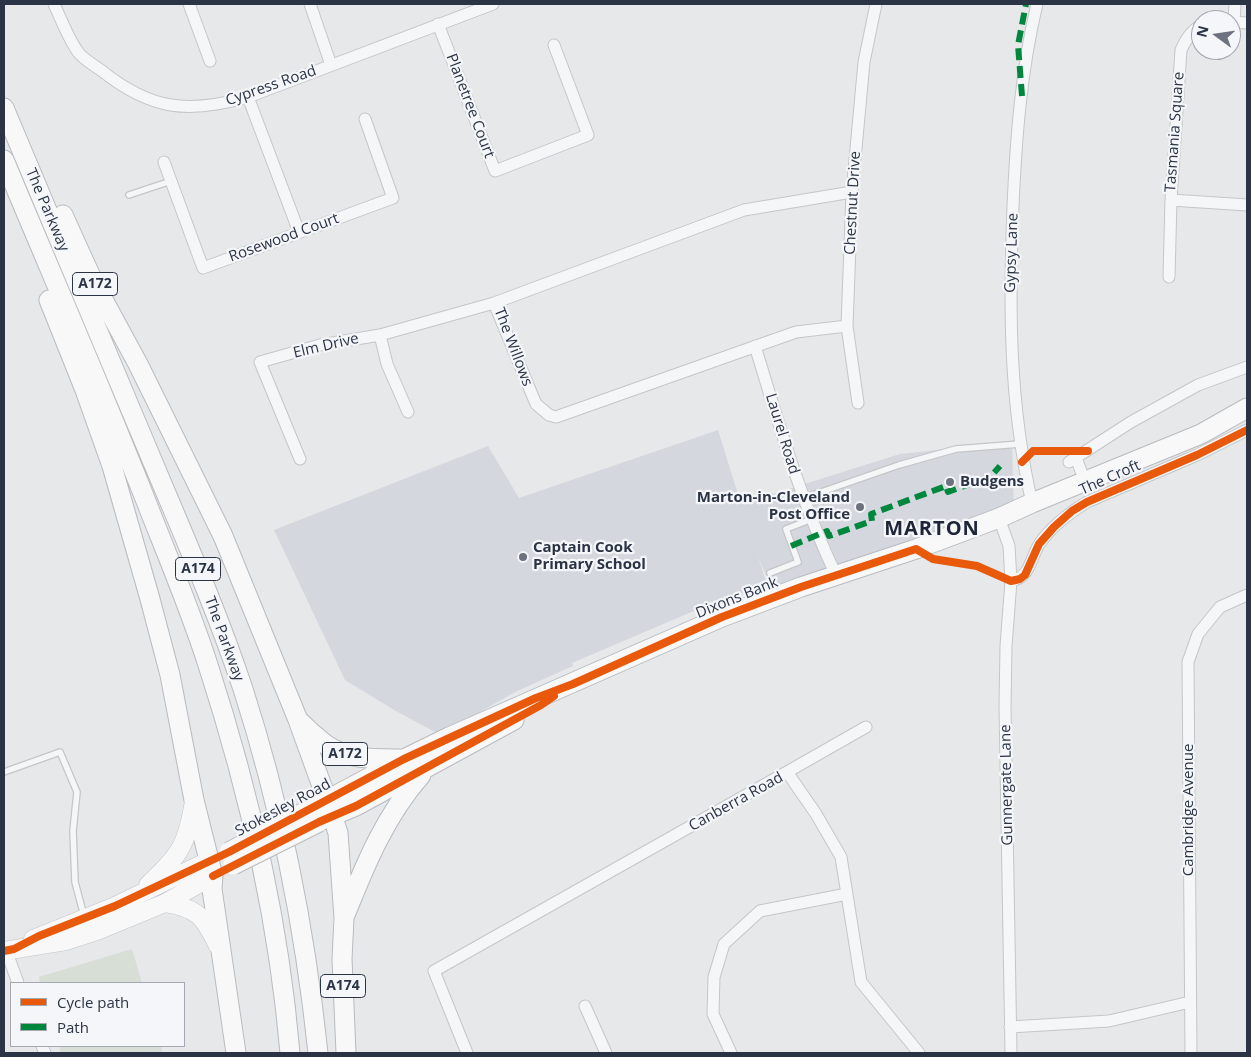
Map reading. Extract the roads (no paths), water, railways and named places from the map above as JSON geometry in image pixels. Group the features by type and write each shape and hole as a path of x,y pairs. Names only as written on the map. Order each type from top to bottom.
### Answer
{"highway":[{"name":"The Parkway","path":"4,108 203,582 243,690 275,800 292,882 313,1007 318,1053"},
{"name":"A172","path":"18,142 53,193 92,279 138,364 222,536 298,720 323,811 356,806 429,767 452,745"},
{"name":"The Parkway","path":"6,165 140,485 208,665 252,821 281,978 290,1053"},
{"name":"A174","path":"6,165 45,289 85,390 115,476 170,675 194,800 211,868"},
{"name":"Dixons Bank","path":"452,745 541,705 573,684 722,618 836,575 916,549 999,518 1201,434 1247,408"},
{"name":"A172","path":"298,720 326,745 344,754 363,758 404,758"},
{"name":"Stokesley Road","path":"211,868 323,811 404,758 452,745"},
{"name":"A174","path":"344,918 376,842 392,812 429,767"},
{"name":"A174","path":"323,811 338,833 344,918 342,959 346,1053"},
{"path":"211,868 212,889 236,1053"}],"main road":[{"name":"A174","path":"137,896 171,863 181,849 190,824 194,800"},
{"name":"Stokesley Road","path":"8,950 137,896 211,868"},
{"name":"Stokesley Road","path":"8,950 66,941 165,903 211,868"},
{"path":"165,903 198,913 211,932 222,956"}],"street":[{"name":"Cypress Road","path":"54,4 78,52 120,86 159,103 196,107 210,106 248,97 493,4"},
{"path":"189,4 210,61"},
{"path":"310,4 331,65"},
{"name":"Chestnut Drive","path":"858,402 847,326 852,192 864,62 876,4"},
{"name":"Gypsy Lane","path":"1032,503 1022,462 1014,398 1010,332 1017,140 1023,84 1037,4"},
{"name":"Planetree Court","path":"438,24 495,171 588,135 554,45"},
{"name":"Tasmania Square","path":"1191,32 1185,39 1181,50 1171,200 1247,205"},
{"path":"248,97 299,232"},
{"name":"Rosewood Court","path":"164,162 203,268 393,198 365,119"},
{"name":"The Willows","path":"847,326 796,332 556,417 549,415 536,404 494,303 744,210 852,192"},
{"path":"1169,278 1171,200"},
{"name":"Elm Drive","path":"300,459 260,362 320,345 380,335 494,303"},
{"path":"380,335 388,364 408,412"},
{"name":"Laurel Road","path":"755,346 804,498 836,575"},
{"path":"1081,470 1073,460 1131,422 1198,385 1247,367"},
{"name":"The Croft","path":"1011,582 1020,580 1040,544 1054,527 1072,511 1087,502 1197,455 1247,430"},
{"name":"Gunnergate Lane","path":"999,518 1009,546 1011,582 1006,646 1005,697 1012,1053"},
{"name":"Cambridge Avenue","path":"1191,1053 1188,662 1198,634 1220,607 1247,595"},
{"path":"787,772 866,727"},
{"name":"Canberra Road","path":"467,1053 434,971 787,772 816,814 841,857 861,982 919,1053"},
{"path":"731,1053 713,1014 714,977 724,944 760,911 847,894"},
{"path":"8,950 18,982"},
{"path":"1010,1027 1109,1022 1190,1002"},
{"path":"585,1006 606,1053"}],"lane":[{"path":"128,195 171,181"},
{"path":"804,498 899,465 956,449 1020,444"},
{"path":"770,573 798,562 786,529 812,519"},
{"path":"4,772 60,752 77,792 73,831 75,882 84,918"}],"place":[{"name":"Budgens","path":"950,482"},
{"name":"Marton-in-Cleveland Post Office","path":"860,507"},
{"name":"Captain Cook Primary School","path":"523,557"}],"district":[{"name":"MARTON","path":"932,529"}]}
